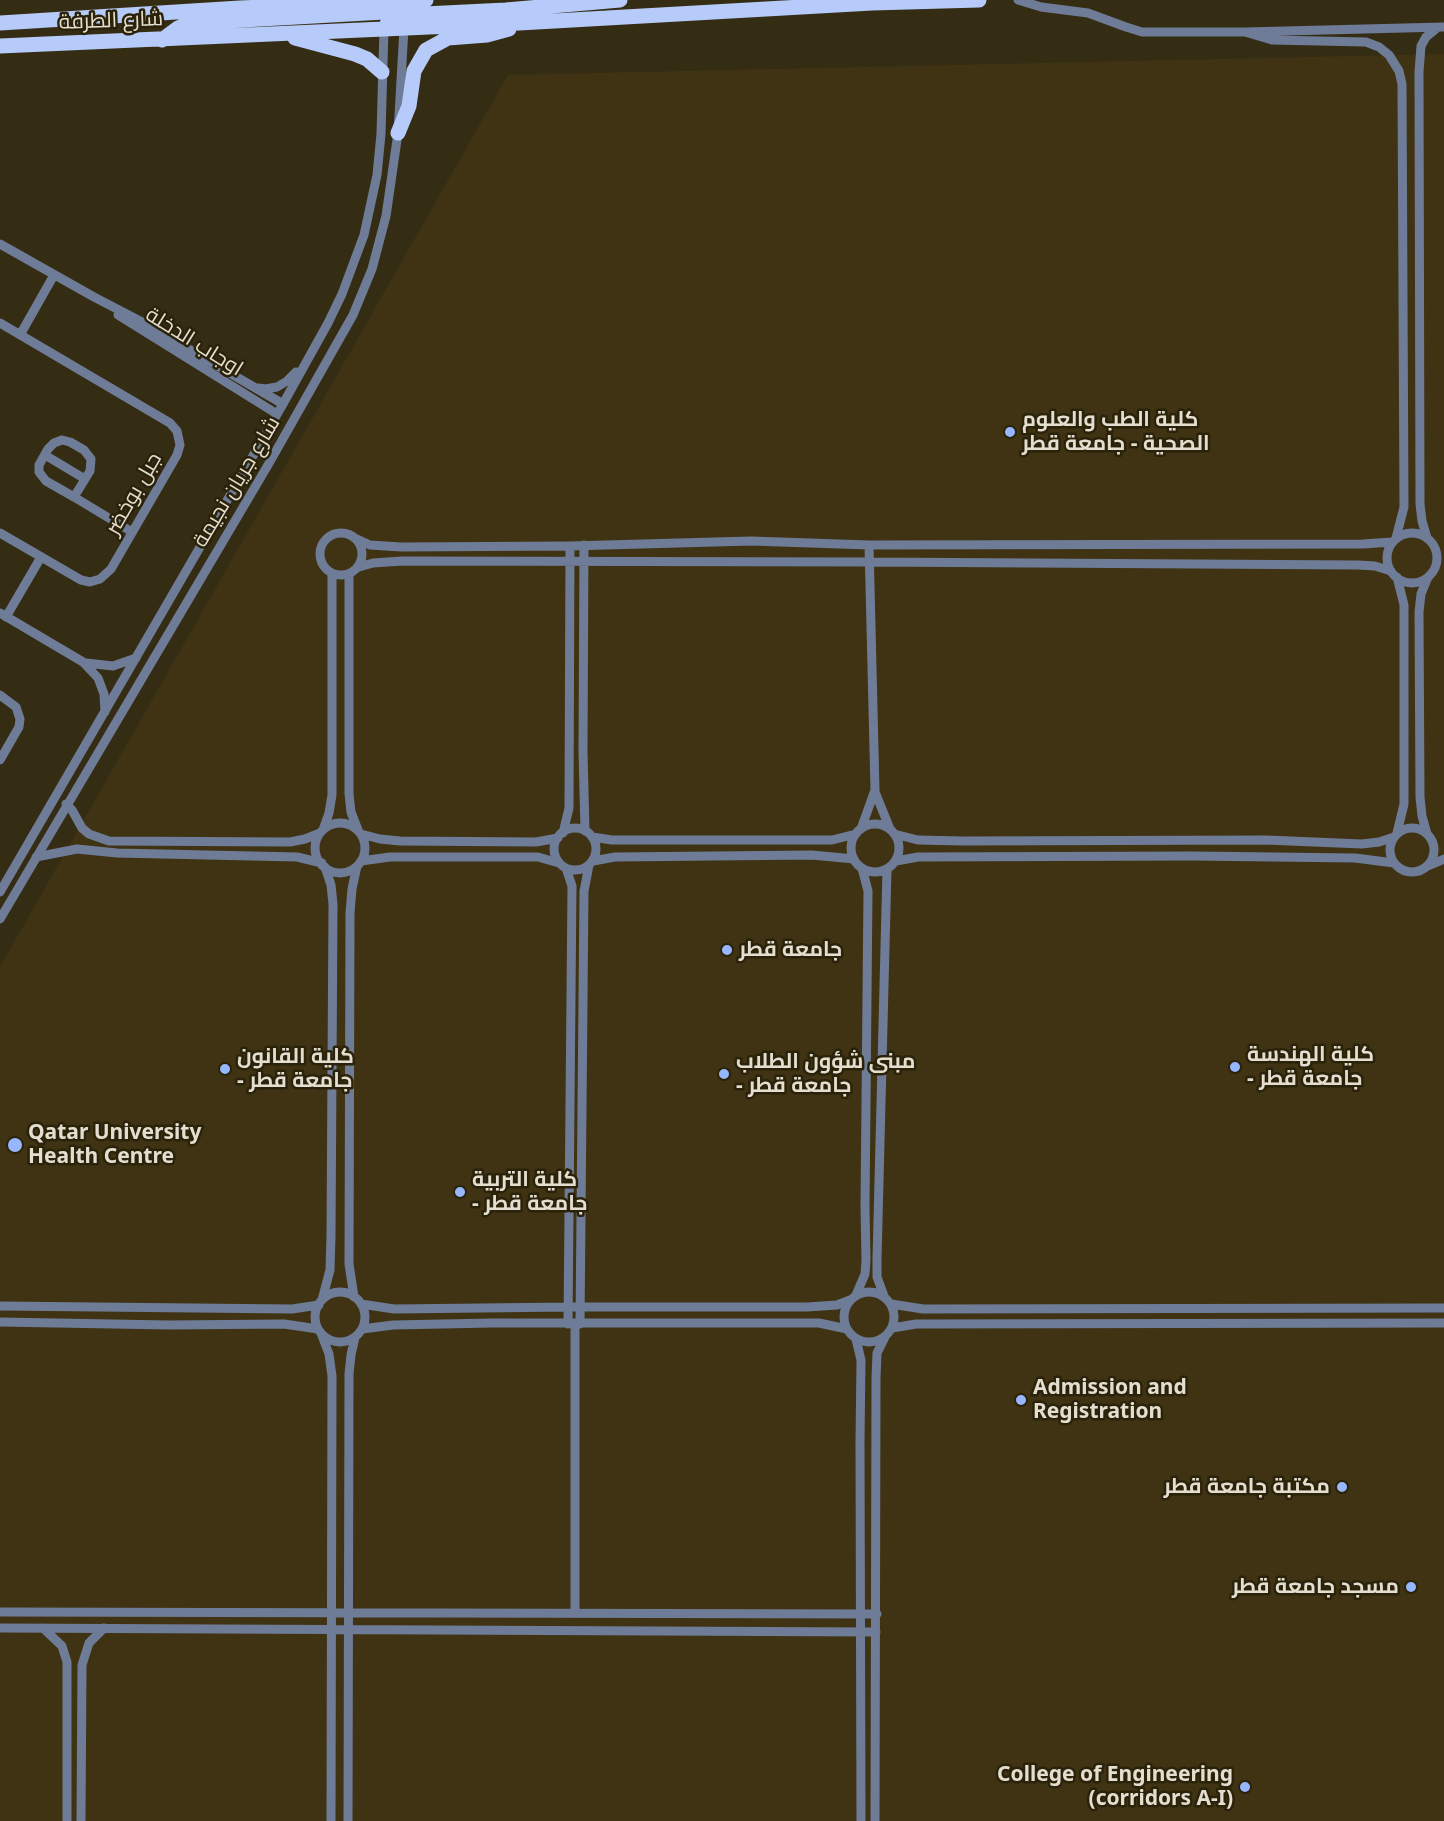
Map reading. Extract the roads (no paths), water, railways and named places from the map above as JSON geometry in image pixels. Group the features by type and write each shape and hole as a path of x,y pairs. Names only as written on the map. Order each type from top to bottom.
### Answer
{"main road":[{"path":"240,8 276,0"},
{"name":"شارع الطرفة","path":"0,23 240,8 426,0"},
{"path":"384,29 392,20 404,15 506,10 620,0"},
{"name":"شارع الطرفة","path":"0,46 519,23 872,3 979,0"},
{"path":"162,40 178,28 191,23 384,12 396,8 403,1"},
{"path":"398,133 409,106 414,71 426,50 448,38 502,32 519,23"},
{"path":"275,34 355,54 367,59 382,72"}],"street":[{"path":"1018,0 1041,7 1088,12 1142,32 1441,28"},
{"name":"شارع جريان نجيمة","path":"0,919 268,465 353,315 368,280 381,237 398,133 404,28"},
{"path":"1441,28 1426,37 1421,46 1419,90 1420,504 1422,521 1430,540 1436,552 1439,568 1428,577 1412,583 1375,566 1358,565 584,561 402,561 373,563 359,567 349,574 340,575 326,568 321,561 320,553 324,541 334,534 342,533 350,534 370,545 401,547 570,546 751,541 869,545 1363,544 1394,540 1412,533 1430,540 1444,547"},
{"name":"شارع جريان نجيمة","path":"0,892 328,323 358,254 374,195 381,134 384,29"},
{"path":"1245,32 1272,40 1360,41 1373,44 1389,55 1401,78 1404,507 1387,558 1403,596 1404,626 1404,804 1390,850 1394,863"},
{"path":"1401,91 1410,93 1419,90"},
{"path":"1402,131 1413,131 1419,134"},
{"path":"1402,187 1419,186"},
{"path":"1402,220 1420,220"},
{"name":"اوجاب الدخلة","path":"0,244 142,322 283,404"},
{"path":"20,335 54,275"},
{"name":"اوجاب الدخلة","path":"94,297 138,328 277,414"},
{"name":"جبل بوخضر","path":"0,323 166,420 177,430 180,445 177,455 108,573 96,581 81,580 0,533"},
{"path":"254,387 271,389 287,381 296,372 316,335 328,323"},
{"path":"74,497 92,463 84,450 62,440 54,443 45,454 39,465 40,476 46,481 132,532"},
{"path":"45,454 85,479"},
{"path":"357,539 363,553 359,567"},
{"path":"1038,563 1035,555 1041,544"},
{"path":"581,1630 574,1613 575,1324 580,1307 584,891 596,846 588,834 583,751 584,545"},
{"path":"869,545 875,790 899,850 896,861"},
{"path":"570,546 570,808 554,851 572,886 568,1307 575,1324"},
{"path":"41,557 3,615 83,662 98,678 104,694 105,711"},
{"path":"330,1821 332,1376 316,1314 330,1270 333,904 331,885 316,849 329,813 332,795 332,573"},
{"path":"349,574 349,794 351,812 365,846 351,889 350,913 349,1264 354,1297"},
{"path":"1428,577 1421,594 1419,612 1420,797 1422,816 1434,850 1428,866"},
{"path":"83,662 113,666 136,658"},
{"path":"569,666 583,665"},
{"path":"0,695 16,707 20,719 19,727 0,760"},
{"path":"570,752 583,751"},
{"path":"875,790 851,846 854,859 862,868 868,891 865,1274 843,1314 847,1329 856,1338 871,1342 885,1337"},
{"path":"66,804 82,828 102,840 290,842 305,839 338,823 348,824 359,832 380,839 400,841 536,842 576,828 588,834 612,840 832,840 872,825 878,825 918,840 1266,840 1370,844 1410,828 1419,829 1429,836 1444,839"},
{"path":"1040,856 1041,841"},
{"path":"1082,856 1080,847 1083,841"},
{"path":"198,842 199,855"},
{"path":"227,842 228,855"},
{"path":"36,857 77,849 117,853 297,857 339,872 349,871 359,863 390,857 538,857 576,870 591,863 615,857 812,855 854,859"},
{"path":"862,868 874,872 887,869 896,861 918,857 1082,856 1355,858 1394,863 1403,870 1412,872 1422,870 1444,859"},
{"path":"875,1821 877,1353 892,1328 894,1316 877,1274 887,869"},
{"path":"570,1096 582,1096"},
{"path":"569,1185 581,1186"},
{"path":"865,1274 877,1274"},
{"path":"361,1304 394,1309 807,1307 837,1305 870,1292 884,1296"},
{"path":"0,1306 298,1309 321,1302 337,1293 354,1297 361,1304 365,1319 351,1355 349,1374 348,1821"},
{"path":"891,1304 923,1309 1444,1308"},
{"path":"232,1309 232,1325"},
{"path":"0,1322 284,1324 320,1331 330,1340 340,1342 359,1333 393,1325 819,1323 847,1329"},
{"path":"892,1328 916,1324 1444,1323"},
{"path":"856,1338 861,1360 861,1821"},
{"path":"861,1379 876,1380"},
{"path":"861,1516 876,1516"},
{"path":"861,1589 876,1589"},
{"path":"0,1612 876,1614"},
{"path":"153,1612 153,1628"},
{"path":"565,1629 574,1613"},
{"path":"724,1613 724,1630"},
{"path":"0,1628 876,1632"},
{"path":"44,1628 62,1646 67,1662 67,1821"},
{"path":"81,1821 82,1665 89,1643 104,1628"}],"place":[{"name":"كلية الطب والعلوم الصحية - جامعة قطر","path":"1010,432"},
{"name":"جامعة قطر","path":"727,950"},
{"name":"كلية الهندسة - جامعة قطر","path":"1235,1067"},
{"name":"كلية القانون - جامعة قطر","path":"225,1069"},
{"name":"مبنى شؤون الطلاب - جامعة قطر","path":"724,1074"},
{"name":"Qatar University Health Centre","path":"15,1145"},
{"name":"كلية التربية - جامعة قطر","path":"460,1192"},
{"name":"Admission and Registration","path":"1021,1400"},
{"name":"مكتبة جامعة قطر","path":"1342,1487"},
{"name":"مسجد جامعة قطر","path":"1411,1587"},
{"name":"College of Engineering (corridors A-I)","path":"1245,1787"}]}
